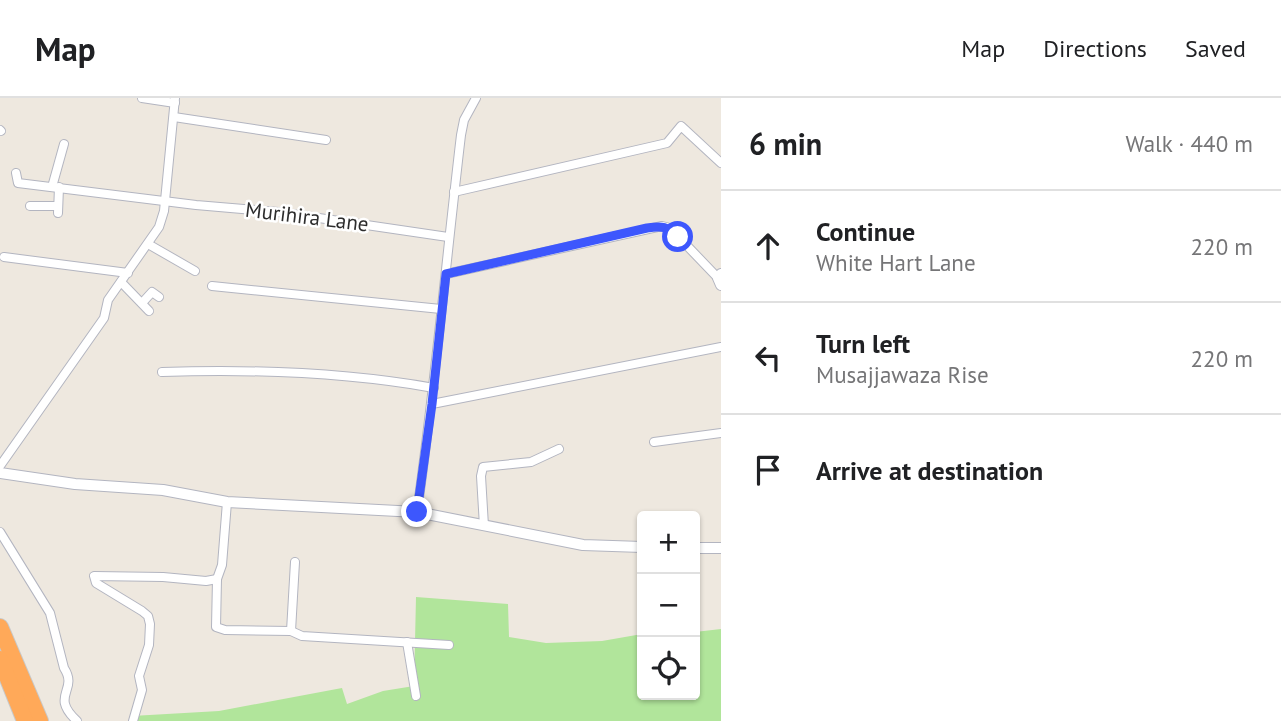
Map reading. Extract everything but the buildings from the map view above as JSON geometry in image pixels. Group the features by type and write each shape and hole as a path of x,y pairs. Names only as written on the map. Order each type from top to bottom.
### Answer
{"highway":[{"path":"0,627 40,721"},
{"path":"0,659 25,721"}],"street":[{"path":"0,466 104,318 108,300 159,227 166,201 175,101 142,98"},
{"path":"417,512 464,120 476,98"},
{"path":"174,117 326,140"},
{"path":"454,192 667,143 681,126 721,163"},
{"path":"30,206 58,209 56,187 64,144"},
{"name":"Murihira Lane","path":"16,173 18,183 278,212 448,237"},
{"path":"446,274 662,226 670,228 720,279"},
{"path":"149,244 195,271"},
{"path":"4,257 128,273"},
{"path":"121,282 149,311"},
{"path":"212,286 441,309"},
{"path":"142,303 152,292 159,297"},
{"path":"432,404 721,347"},
{"path":"162,372 249,370 380,380 433,388"},
{"path":"653,442 721,433"},
{"path":"484,526 481,476 483,467 531,462 559,449"},
{"path":"0,473 75,484 163,490 227,502 417,512 583,545 637,547"},
{"path":"227,502 222,565 217,579 216,627 225,631 291,631 308,636 449,645"},
{"path":"0,532 50,613 64,668 69,676 64,703 66,710 77,721"},
{"path":"700,548 721,548"},
{"path":"291,631 295,562"},
{"path":"133,721 142,690 139,676 149,645 150,624 146,615 96,583 94,576 206,581 217,579"},
{"path":"407,642 416,696"}],"green space":[{"path":"416,597 508,604 509,637 546,643 602,641 637,635 637,700 700,700 700,631 721,629 721,721 132,721 132,716 219,711 342,688 347,704 383,691 414,686"}],"route":[{"path":"417,512 446,274 647,228 670,228 678,237"}]}
